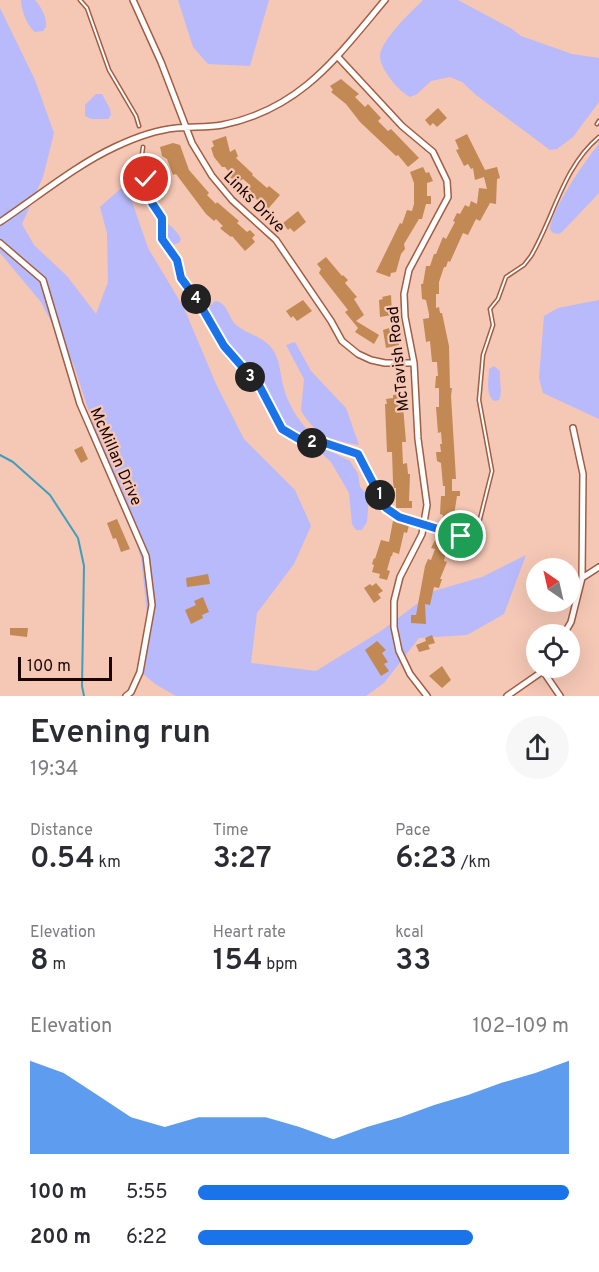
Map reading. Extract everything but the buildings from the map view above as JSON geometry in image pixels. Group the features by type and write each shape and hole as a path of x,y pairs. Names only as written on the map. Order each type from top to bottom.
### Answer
{"street":[{"name":"Links Drive","path":"133,0 161,62 192,143 212,176 232,200 276,240 342,341 358,354 371,360 385,363 414,363"},
{"path":"0,222 86,163 114,147 143,136 175,128 218,126 252,118 298,93 337,56 385,0"},
{"name":"McTavish Road","path":"337,56 402,126 433,152 447,181 448,197 409,270 404,294 405,316 414,363 418,439 427,505 422,534 400,577 394,601 394,627 402,659 427,696"},
{"name":"McMillan Drive","path":"0,243 43,280 80,404 146,556 152,605 140,672 131,692 126,696"},
{"path":"570,624 582,578 583,474 573,428"},
{"path":"582,578 599,567"},
{"path":"507,696 533,678"},
{"path":"549,678 560,696"}],"lane":[{"path":"80,0 91,15 110,70 136,116 139,126"},
{"path":"143,147 140,169 149,186 152,203 162,218 162,239 177,260 181,278 198,301 224,346 260,387 282,429 304,442 325,443 358,454 388,510 399,517 471,538 480,519 492,471 479,400 483,355 493,325 489,310 498,299 506,277 524,265 531,256 573,168 599,137"}],"shaded area":[{"path":"21,0 35,0 46,20 46,27 43,31 35,32 29,26"},
{"path":"178,0 269,0 250,66 208,64 193,47"},
{"path":"423,0 458,0 521,36 572,54 599,58 599,102 573,137 557,149 550,150 462,82 450,77 431,81 417,94 410,97 400,90 389,77 380,56 391,34"},
{"path":"0,8 35,80 54,133 43,177 22,224 34,245 67,276 96,314 108,282 107,233 100,207 126,184 148,248 184,308 216,384 244,439 295,490 311,526 294,564 257,613 251,663 316,671 381,631 434,591 482,577 526,555 504,614 467,635 419,638 384,683 366,696 176,696 155,684 141,672 148,622 141,558 126,510 99,443 74,366 41,302 0,253"},
{"path":"96,94 102,94 110,109 111,115 108,119 91,119 85,116 85,105"},
{"path":"599,144 599,193 563,231 559,234 553,233 550,229 556,210 578,172"},
{"path":"166,223 179,235 181,239 179,243 171,245 167,240 163,232"},
{"path":"599,300 599,419 543,393 539,378 544,316 558,308"},
{"path":"215,301 225,307 235,324 265,342 273,350 290,404 297,417 313,436 312,440 295,437 289,432 276,415 262,386 214,327 210,316 210,306"},
{"path":"295,342 311,371 346,408 359,445 325,436 301,411 304,379 286,345"},
{"path":"494,366 500,371 501,390 499,400 494,401 489,394 488,386 489,369"},
{"path":"318,445 350,461 358,474 360,487 369,496 367,522 362,530 356,530 352,524 349,493 331,462 316,448"}],"waterway":[{"path":"0,455 13,462 50,495 78,538 84,566 82,686 84,696"}],"route":[{"path":"146,179 152,203 162,218 162,239 177,260 181,278 198,301 224,346 260,387 283,431 304,442 325,443 355,452 361,456 390,512 399,517 461,536"}]}
